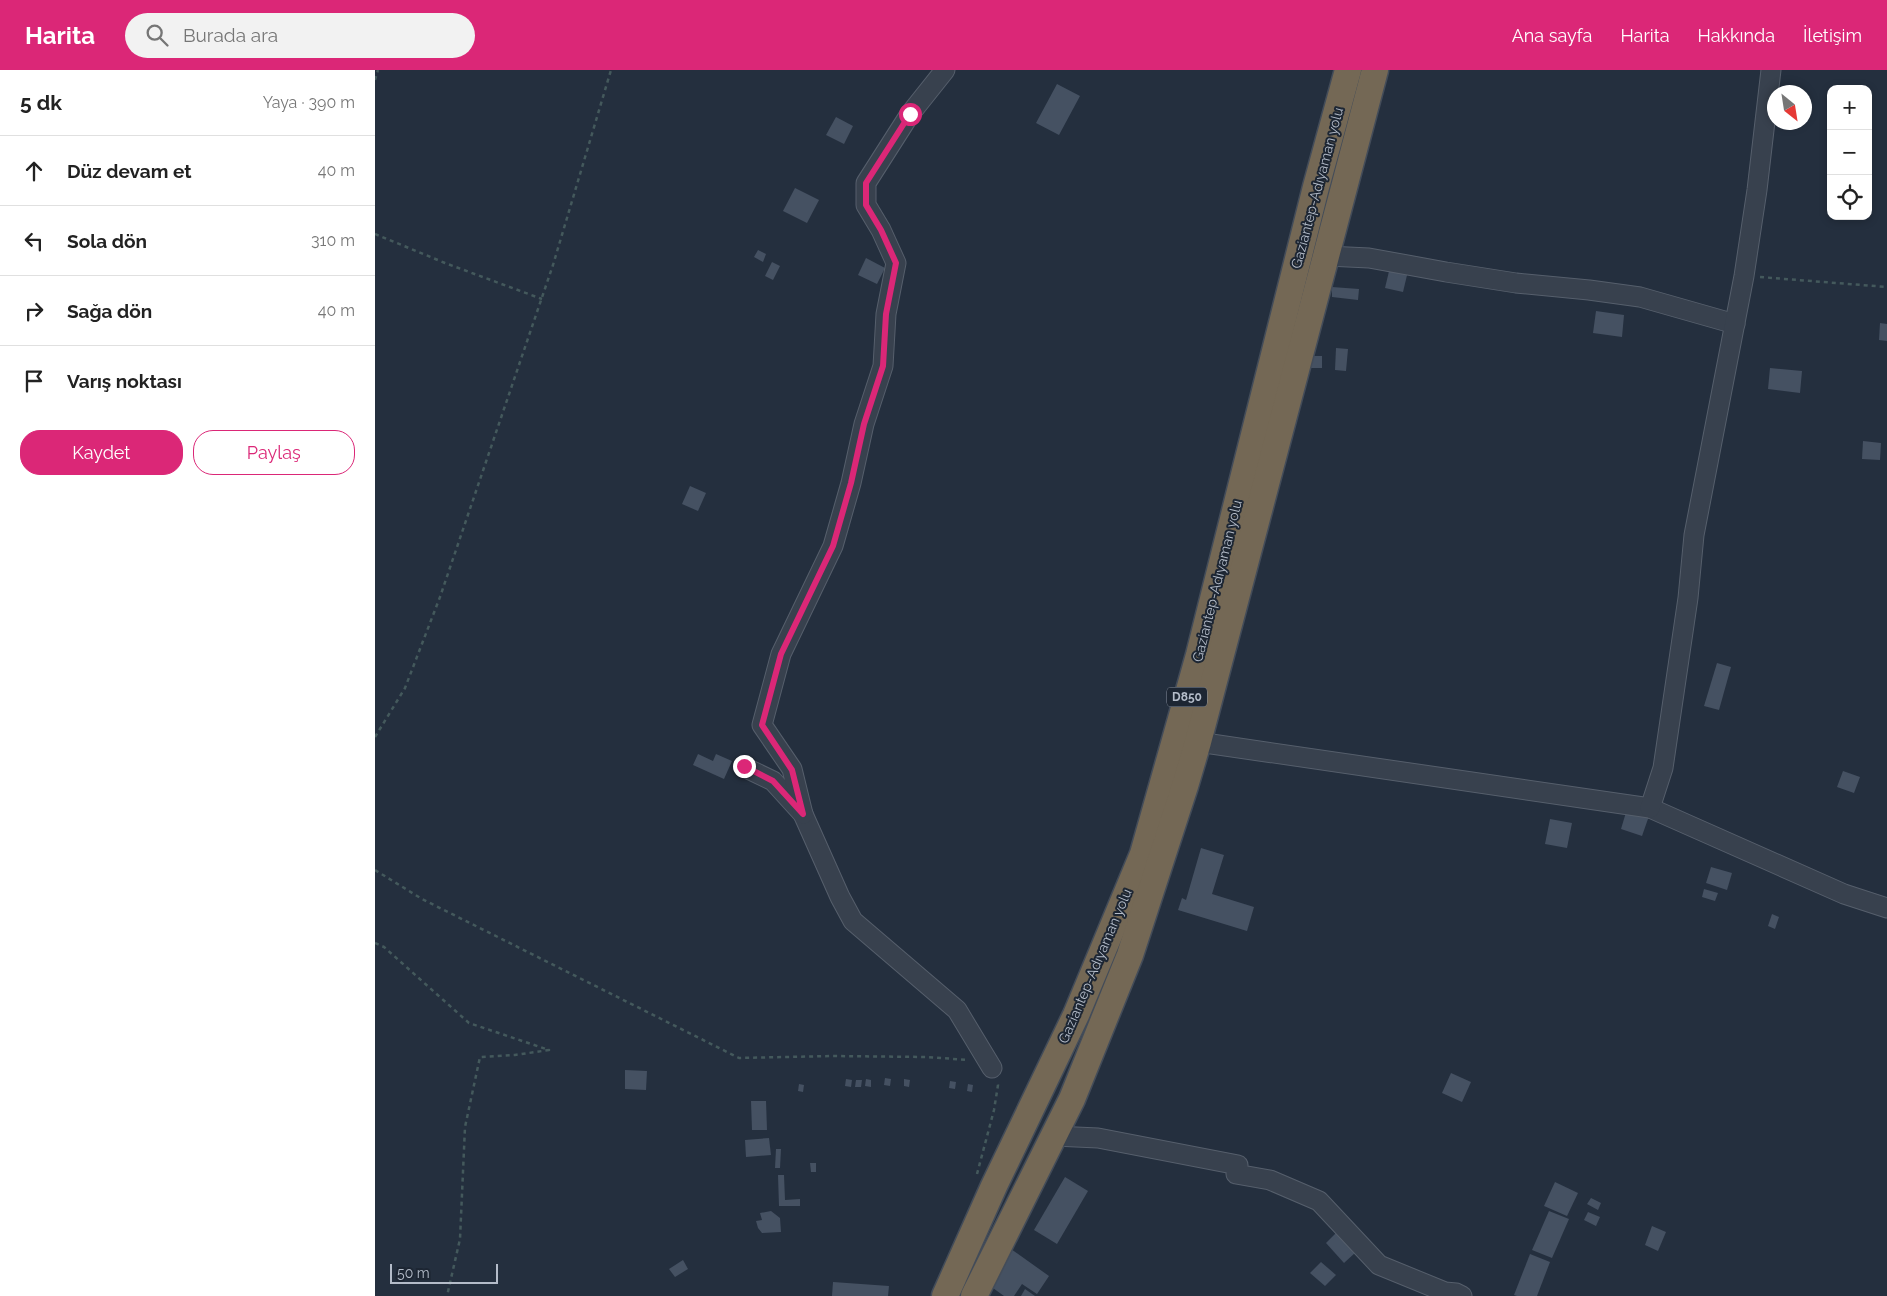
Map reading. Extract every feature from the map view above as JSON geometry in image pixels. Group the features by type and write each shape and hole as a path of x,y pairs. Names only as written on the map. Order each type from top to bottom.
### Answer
{"highway":[{"name":"Gaziantep-Adıyaman yolu","path":"945,1296 990,1194 1075,1015 1143,854 1199,656 1316,187 1348,70"},
{"name":"Gaziantep-Adıyaman yolu","path":"974,1296 1072,1099 1131,954 1198,742 1375,70"}],"street":[{"path":"945,70 910,114 866,183 866,205 881,230 896,263 886,314 883,366 864,424 851,483 833,546 781,654 762,725 792,770 803,814 840,897 853,921 957,1010 992,1068"},
{"path":"1650,808 1663,768 1688,598 1694,535 1744,276 1757,190 1771,70"},
{"path":"1327,256 1369,258 1515,283 1640,297 1735,324"},
{"path":"1198,742 1650,808 1844,894 1887,908"},
{"path":"744,766 773,781 803,814"},
{"path":"1054,1136 1097,1138 1238,1165 1236,1174 1270,1180 1319,1201 1379,1265 1445,1292 1456,1292 1462,1296"}],"path":[{"path":"375,80 378,70"},
{"path":"375,738 405,688 440,597 542,299 611,70"},
{"path":"375,234 445,263 542,299"},
{"path":"1744,276 1887,288"},
{"path":"375,870 422,899 739,1058 831,1056 927,1057 978,1061 992,1068 998,1085 994,1110 977,1173 990,1194"},
{"path":"375,943 469,1022 549,1050 515,1055 480,1057 465,1127 460,1239 447,1296"}],"building":[{"path":"1057,84 1080,96 1059,135 1036,123"},
{"path":"836,117 853,126 844,144 826,135"},
{"path":"795,188 819,200 807,223 783,211"},
{"path":"758,250 766,254 763,262 754,257"},
{"path":"866,258 885,268 877,284 858,275"},
{"path":"772,262 780,266 773,280 765,276"},
{"path":"1390,267 1408,271 1403,292 1385,288"},
{"path":"1332,287 1359,289 1358,300 1332,297"},
{"path":"1596,311 1624,315 1622,337 1593,333"},
{"path":"1880,323 1887,324 1887,341 1879,340"},
{"path":"1336,348 1348,349 1346,371 1335,370"},
{"path":"1305,356 1322,356 1322,368 1305,368"},
{"path":"1770,368 1802,371 1800,393 1768,389"},
{"path":"1863,441 1881,443 1880,460 1862,459"},
{"path":"690,486 706,493 698,511 682,504"},
{"path":"1717,663 1731,667 1719,710 1704,706"},
{"path":"698,754 713,761 716,754 732,761 724,779 693,765"},
{"path":"1843,771 1860,777 1854,793 1837,787"},
{"path":"1627,809 1649,816 1642,836 1621,829"},
{"path":"1550,819 1572,823 1567,848 1545,844"},
{"path":"1201,848 1224,855 1212,894 1254,907 1247,931 1178,910 1182,898 1186,900"},
{"path":"1711,867 1732,873 1727,890 1706,883"},
{"path":"1704,889 1718,893 1715,901 1702,897"},
{"path":"1772,914 1779,917 1775,929 1768,926"},
{"path":"625,1070 647,1071 646,1090 625,1089"},
{"path":"1451,1073 1471,1082 1462,1102 1442,1093"},
{"path":"885,1078 891,1079 890,1086 884,1085"},
{"path":"846,1079 852,1080 851,1087 845,1086"},
{"path":"866,1079 871,1080 871,1087 865,1086"},
{"path":"904,1079 910,1080 909,1087 904,1086"},
{"path":"856,1080 862,1080 861,1087 855,1087"},
{"path":"950,1081 956,1082 955,1089 949,1088"},
{"path":"799,1084 804,1085 803,1092 798,1091"},
{"path":"968,1084 973,1085 972,1092 967,1091"},
{"path":"751,1101 766,1101 767,1130 752,1130"},
{"path":"769,1138 771,1155 746,1157 745,1140"},
{"path":"776,1149 781,1149 780,1168 775,1168"},
{"path":"810,1163 816,1163 816,1172 811,1172"},
{"path":"778,1175 784,1175 785,1200 800,1199 800,1206 779,1206"},
{"path":"1065,1177 1088,1191 1057,1244 1034,1230"},
{"path":"1555,1182 1578,1193 1567,1216 1544,1206"},
{"path":"1591,1198 1601,1203 1598,1210 1587,1204"},
{"path":"771,1211 780,1218 781,1232 762,1233 756,1221 762,1220 760,1213"},
{"path":"1549,1211 1569,1219 1552,1258 1532,1250"},
{"path":"1588,1212 1600,1217 1596,1226 1584,1220"},
{"path":"1652,1226 1666,1232 1658,1251 1645,1245"},
{"path":"1337,1232 1356,1252 1344,1263 1326,1243"},
{"path":"1011,1249 1049,1276 1037,1294 1022,1284 1014,1296 1004,1296 986,1283"},
{"path":"1530,1254 1550,1262 1537,1296 1514,1295"},
{"path":"683,1260 688,1269 675,1277 669,1269"},
{"path":"1321,1262 1336,1275 1325,1286 1310,1273"},
{"path":"833,1282 889,1286 888,1296 832,1296"},
{"path":"1025,1289 1035,1296 1021,1296"}],"route":[{"path":"744,766 773,781 803,814 792,770 762,725 781,654 804,610 833,546 851,483 864,424 883,366 886,314 896,263 881,230 866,205 866,183 910,114"}]}
